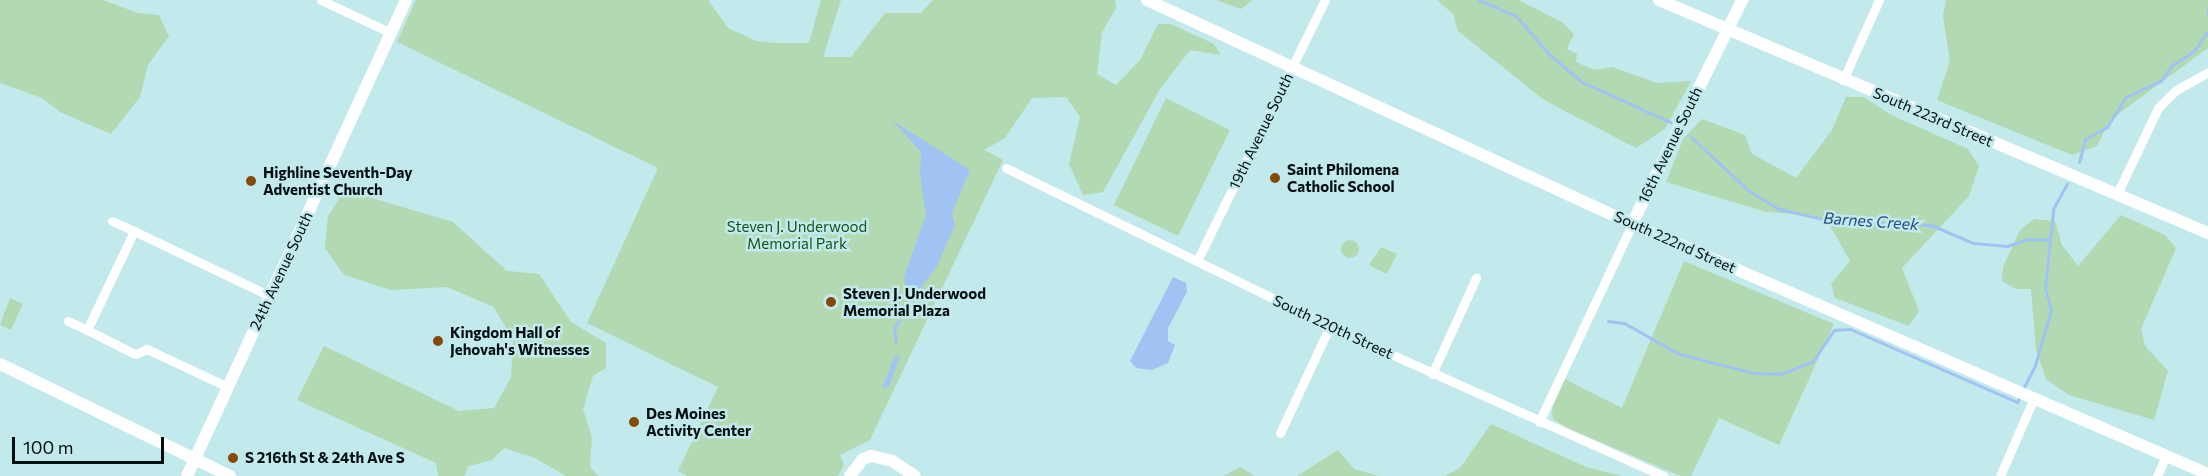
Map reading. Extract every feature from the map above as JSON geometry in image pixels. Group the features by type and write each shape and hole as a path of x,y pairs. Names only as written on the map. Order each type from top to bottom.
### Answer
{"street":[{"path":"321,0 391,33"},
{"name":"24th Avenue South","path":"187,476 406,0"},
{"name":"South 222nd Street","path":"1147,0 1292,69 1632,224 2208,474"},
{"name":"19th Avenue South","path":"1197,261 1325,0"},
{"name":"South 223rd Street","path":"1659,0 1726,31 2208,233"},
{"name":"16th Avenue South","path":"1539,422 1632,224 1742,0"},
{"path":"1843,80 1879,0"},
{"path":"2117,194 2158,108 2176,90 2208,72"},
{"name":"South 220th Street","path":"1006,168 1432,374 1664,476"},
{"path":"112,221 270,296"},
{"path":"87,330 134,231"},
{"path":"1432,374 1476,278"},
{"path":"68,321 135,354 147,350 228,387"},
{"path":"1280,433 1330,326"},
{"path":"0,364 230,476"},
{"path":"2000,476 2033,400"},
{"path":"2157,476 2166,456"},
{"path":"850,476 863,459 880,457 915,476"}],"green space":[{"path":"0,0 103,0 138,13 159,15 169,36 148,65 140,97 111,134 60,112 42,98 0,83"},
{"name":"Steven J. Underwood Memorial Park","path":"416,0 708,0 728,28 756,41 809,43 821,0 841,0 823,57 851,57 885,13 921,13 933,0 1115,0 1116,8 1102,32 1097,74 1116,85 1140,60 1158,24 1171,24 1214,44 1221,55 1190,50 1160,89 1103,192 1083,195 1069,164 1080,117 1066,97 1032,98 1005,138 984,150 1003,160 870,440 840,455 844,465 838,476 687,476 678,471 718,387 587,323 658,168 397,42"},
{"path":"1216,0 1253,0 1241,9"},
{"path":"1437,0 1519,0 1563,23 1574,34 1567,49 1577,54 1576,62 1594,70 1612,67 1657,83 1691,81 1665,129 1636,148 1544,100 1458,31 1453,14"},
{"path":"1946,0 2208,0 2208,48 2110,120 2097,146 2072,155 1937,100 1950,61 1943,16"},
{"path":"1846,97 1864,97 1891,115 1968,149 1979,166 1969,196 1902,268 1919,311 1909,326 1835,298 1831,284 1850,261 1829,224 1812,215 1767,212 1666,182 1683,139 1702,119 1745,135 1752,154 1796,178 1832,130"},
{"path":"1166,98 1230,130 1178,236 1114,205"},
{"path":"345,190 453,222 507,271 539,274 571,322 606,343 606,368 593,376 583,409 592,438 590,467 599,476 566,476 535,458 504,448 492,460 469,466 464,476 438,476 436,463 297,400 324,346 459,411 494,408 511,378 513,340 494,307 447,287 391,290 344,275 325,248 328,216"},
{"path":"2121,215 2165,235 2176,248 2141,329 2145,346 2168,371 2154,420 2069,395 2046,379 2036,350 2031,289 2016,289 2002,281 2003,267 2020,230 2034,219 2055,221 2062,245 2078,266"},
{"path":"1346,240 1354,240 1359,245 1357,256 1346,258 1341,253 1341,245"},
{"path":"1381,247 1397,254 1387,274 1369,265"},
{"path":"1684,261 1834,324 1779,445 1719,418 1691,476 1681,476 1569,429 1553,419 1552,409 1565,379 1622,408"},
{"path":"10,298 23,304 11,330 0,325"},
{"path":"1491,424 1586,467 1622,476 1445,476 1460,468"},
{"path":"1338,450 1354,469 1379,476 1297,476"},
{"path":"1241,467 1254,476 1224,476 1225,475"}],"water":[{"path":"892,120 970,170 952,213 955,225 937,266 916,294 906,288 904,277 926,215 920,175 921,152"},
{"path":"1173,277 1186,283 1187,292 1168,328 1168,341 1175,345 1168,363 1152,370 1136,368 1130,361"},
{"path":"900,356 889,387 882,389 894,357"}],"waterway":[{"name":"Barnes Creek","path":"1479,0 1516,16 1549,54 1582,82 1670,122"},
{"name":"Barnes Creek","path":"2208,7 2208,15"},
{"name":"Barnes Creek","path":"2079,162 2085,139 2107,127 2126,97 2161,81 2171,66 2194,51 2208,31"},
{"name":"Barnes Creek","path":"1691,137 1748,190 1779,209 1836,222 1931,225 1973,243 2007,246 2027,239 2050,240 2053,209 2067,184"},
{"path":"2023,389 2035,365 2051,310 2045,288 2050,240"},
{"path":"911,299 913,294"},
{"path":"896,342 894,328 899,321"},
{"path":"1608,321 1624,323 1679,354 1754,373 1781,374 1813,361 1834,330 1850,329 2017,402 2021,395"}],"place":[{"name":"Saint Philomena Catholic School","path":"1275,178"},
{"name":"Highline Seventh-Day Adventist Church","path":"251,181"},
{"name":"Steven J. Underwood Memorial Plaza","path":"831,302"},
{"name":"Kingdom Hall of Jehovah's Witnesses","path":"438,341"},
{"name":"Des Moines Activity Center","path":"634,422"},
{"name":"S 216th St & 24th Ave S","path":"233,458"}]}
